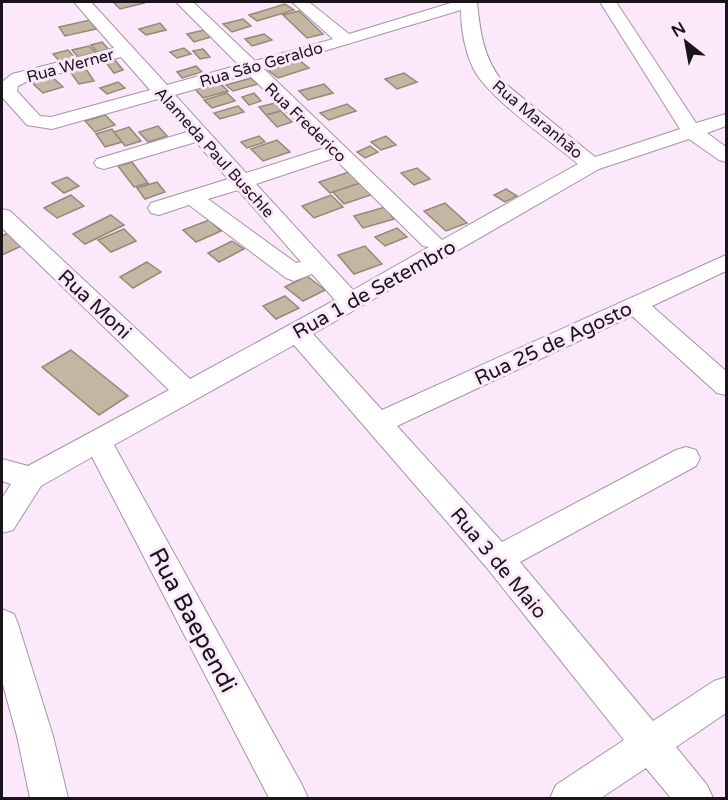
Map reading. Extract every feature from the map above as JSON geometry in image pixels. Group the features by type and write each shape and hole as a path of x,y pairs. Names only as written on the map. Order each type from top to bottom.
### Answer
{"street":[{"name":"Alameda Paul Buschle","path":"82,2 350,302"},
{"name":"Rua Frederico","path":"184,2 431,241"},
{"path":"300,2 346,40"},
{"name":"Rua São Geraldo","path":"52,123 250,68 469,2"},
{"name":"Rua Maranhão","path":"469,2 470,29 482,68 495,85 592,165"},
{"path":"608,2 692,132 726,156"},
{"name":"Rua Werner","path":"52,123 34,121 7,92 10,83 124,51"},
{"name":"Rua 1 de Setembro","path":"31,478 297,332 592,165 726,120"},
{"path":"104,163 200,135"},
{"path":"159,208 336,151"},
{"path":"193,198 294,273 316,264"},
{"name":"Rua Moni","path":"2,216 188,392"},
{"name":"Rua 25 de Agosto","path":"379,423 726,262"},
{"path":"635,305 726,386"},
{"name":"Rua 3 de Maio","path":"297,332 498,559 694,798"},
{"name":"Rua Baependi","path":"98,441 289,798"},
{"path":"498,559 686,458"},
{"path":"2,470 31,478 2,521"},
{"path":"2,624 35,736 49,798"},
{"path":"569,798 726,693"}],"building":[{"path":"114,3 144,3 120,9"},
{"path":"285,4 294,10 257,21 249,15"},
{"path":"299,11 323,34 307,38 283,15"},
{"path":"243,19 251,26 232,32 223,24"},
{"path":"90,20 96,29 65,36 59,27"},
{"path":"160,23 166,30 146,35 139,29"},
{"path":"204,30 211,37 194,42 187,34"},
{"path":"264,34 272,40 252,46 245,39"},
{"path":"102,42 111,52 100,55 91,45"},
{"path":"89,46 96,53 79,58 72,50"},
{"path":"184,48 191,54 177,58 170,52"},
{"path":"203,49 210,57 200,59 193,51"},
{"path":"68,50 76,59 61,63 53,54"},
{"path":"114,59 123,70 114,73 104,60"},
{"path":"299,60 309,68 278,78 268,70"},
{"path":"84,66 94,81 79,84 69,70"},
{"path":"196,66 202,72 182,78 177,72"},
{"path":"404,73 417,82 397,89 385,79"},
{"path":"50,75 63,87 43,93 30,81"},
{"path":"251,78 258,84 233,91 226,85"},
{"path":"118,82 125,88 107,94 100,88"},
{"path":"219,82 228,91 203,98 195,89"},
{"path":"324,84 333,93 308,100 299,91"},
{"path":"227,93 235,101 212,108 204,100"},
{"path":"254,93 261,101 249,105 242,97"},
{"path":"275,103 281,111 266,115 259,107"},
{"path":"347,104 356,111 329,120 320,113"},
{"path":"238,106 244,112 220,119 214,113"},
{"path":"281,111 292,122 277,127 266,115"},
{"path":"105,115 115,125 95,132 85,121"},
{"path":"158,126 167,136 148,142 139,132"},
{"path":"129,127 141,141 125,146 114,132"},
{"path":"112,129 122,142 105,147 96,134"},
{"path":"259,136 265,142 247,148 241,142"},
{"path":"386,136 396,145 381,150 371,142"},
{"path":"277,140 290,152 263,161 251,149"},
{"path":"370,146 378,152 365,158 357,152"},
{"path":"132,162 148,183 134,187 118,166"},
{"path":"417,168 430,179 414,185 401,173"},
{"path":"349,172 360,183 330,193 319,182"},
{"path":"67,177 79,186 64,193 52,183"},
{"path":"157,182 165,192 145,199 137,188"},
{"path":"360,183 371,195 344,204 333,192"},
{"path":"506,189 517,196 505,202 494,195"},
{"path":"71,195 84,206 57,218 44,208"},
{"path":"331,195 343,207 314,218 302,206"},
{"path":"445,203 467,223 446,231 424,211"},
{"path":"385,207 394,219 363,228 354,216"},
{"path":"111,215 124,225 85,244 73,234"},
{"path":"209,220 221,231 196,242 183,230"},
{"path":"397,228 407,237 385,246 375,237"},
{"path":"124,229 136,241 111,252 98,240"},
{"path":"14,230 28,243 2,255 2,236"},
{"path":"232,241 244,249 219,262 208,253"},
{"path":"365,246 382,264 354,274 338,255"},
{"path":"147,262 161,272 133,288 120,277"},
{"path":"307,276 325,290 303,301 285,287"},
{"path":"285,296 299,308 276,319 263,306"},
{"path":"71,350 128,396 99,415 42,367"}]}
